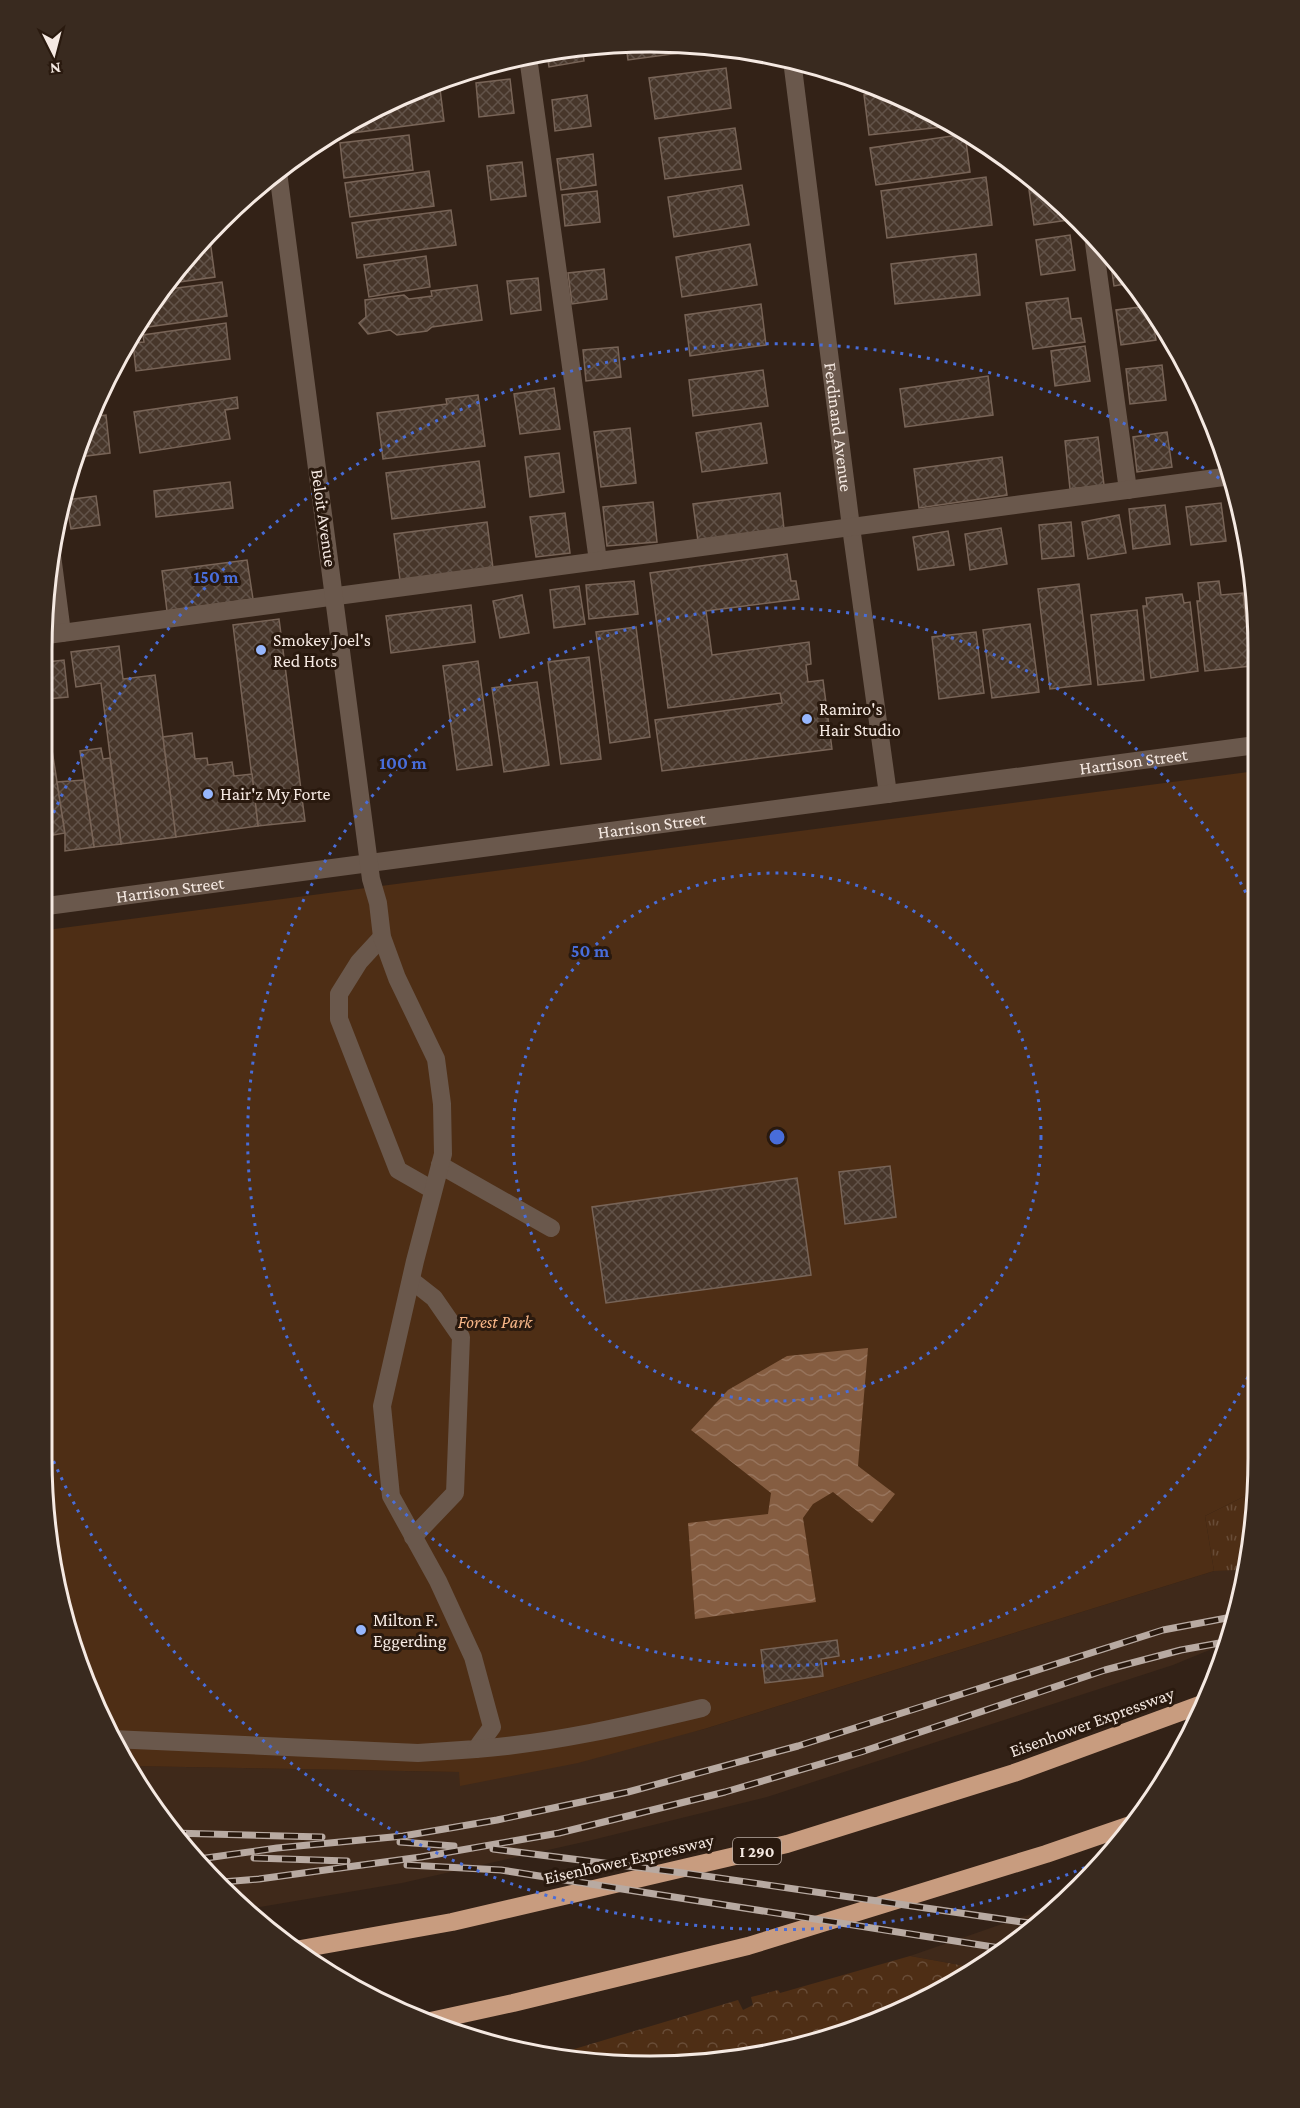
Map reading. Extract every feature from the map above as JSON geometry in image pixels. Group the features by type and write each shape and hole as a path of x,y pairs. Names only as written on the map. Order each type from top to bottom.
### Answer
{"highway":[{"name":"Eisenhower Expressway","path":"308,1948 452,1923 787,1844 1014,1773 1193,1707"},
{"path":"443,2018 748,1946 1046,1854 1118,1829"}],"street":[{"path":"529,65 598,561"},
{"name":"Ferdinand Avenue","path":"793,70 851,527 888,794"},
{"name":"Beloit Avenue","path":"279,182 371,879 378,903 382,937 397,978 436,1059 442,1104 443,1154 382,1406 391,1496 438,1581 473,1657 492,1727 476,1749"},
{"path":"1095,252 1128,490"},
{"path":"54,634 1222,477"},
{"name":"Harrison Street","path":"52,905 1248,746"},
{"path":"382,937 359,962 339,994 339,1019 398,1170 433,1190"},
{"path":"440,1165 551,1228"},
{"path":"411,1280 434,1298 461,1337 455,1493 413,1537"},
{"path":"124,1740 418,1753 529,1745 702,1708"}],"shaded area":[{"path":"1237,1570 1217,1647 1173,1665 767,1797 402,1883 257,1908 201,1852 176,1822 139,1766 460,1772 460,1785 704,1729 1214,1571"},
{"path":"1039,1911 1014,1932 964,1966 910,1956"}],"green space":[{"name":"Forest Park","path":"1248,772 1248,1458 1246,1495 1205,1516 1214,1571 704,1729 578,1763 460,1786 459,1772 139,1766 114,1722 84,1650 64,1575 58,1536 52,1458 52,929"},
{"path":"1246,1495 1237,1570 1214,1571 1205,1516"},
{"path":"910,1956 964,1966 914,1994 879,2010 842,2024 767,2044 689,2054 650,2056 571,2050 738,2000 743,2010 753,2005 751,1997 778,1990 780,1993"}],"water":[{"path":"868,1348 858,1466 895,1494 872,1523 833,1492 813,1504 803,1518 816,1602 695,1619 688,1523 768,1514 771,1493 691,1430 728,1390 787,1356"}],"building":[{"path":"627,53 677,53 628,60"},
{"path":"583,57 584,61 549,67 548,62"},
{"path":"726,68 731,108 655,119 649,78"},
{"path":"510,79 514,113 479,117 476,83"},
{"path":"440,91 444,121 351,133 386,114"},
{"path":"587,95 591,126 555,131 552,100"},
{"path":"864,95 879,98 939,127 869,135"},
{"path":"735,128 741,169 665,179 659,138"},
{"path":"409,135 413,170 344,178 340,143"},
{"path":"953,136 966,143 970,172 876,185 870,148"},
{"path":"593,154 596,185 561,190 557,159"},
{"path":"522,162 526,196 491,200 487,166"},
{"path":"429,171 434,206 350,217 345,183"},
{"path":"986,177 992,225 887,238 881,191"},
{"path":"742,185 749,225 674,237 668,197"},
{"path":"1029,190 1044,201 1064,221 1034,225"},
{"path":"597,191 600,222 565,226 562,195"},
{"path":"451,210 456,245 357,258 352,223"},
{"path":"1070,235 1075,270 1041,275 1036,240"},
{"path":"750,244 757,285 682,297 676,257"},
{"path":"211,246 215,277 179,282"},
{"path":"976,254 980,295 895,304 891,264"},
{"path":"426,256 430,287 369,297 364,265"},
{"path":"604,269 607,299 572,304 568,273"},
{"path":"1112,272 1123,285 1114,286"},
{"path":"538,278 541,310 511,314 507,281"},
{"path":"222,282 227,316 148,327 174,288"},
{"path":"477,285 482,320 397,335 390,330 368,334 359,323 366,317 365,300 404,295 409,299 432,296 431,291"},
{"path":"1068,298 1071,319 1081,318 1085,342 1033,349 1026,303"},
{"path":"761,304 766,345 690,356 685,315"},
{"path":"1139,307 1154,330 1156,340 1121,345 1116,310"},
{"path":"226,323 230,359 136,371 134,350 138,343 144,342 143,335"},
{"path":"1085,346 1090,381 1055,386 1051,351"},
{"path":"618,347 621,377 586,381 583,350"},
{"path":"1162,365 1166,400 1130,404 1126,369"},
{"path":"763,370 768,406 693,416 689,380"},
{"path":"988,376 993,415 905,427 900,389"},
{"path":"554,388 560,429 520,434 514,394"},
{"path":"478,395 485,446 383,459 377,413 447,404 446,399"},
{"path":"237,397 238,408 225,410 230,439 140,453 134,412"},
{"path":"106,415 110,453 85,456 98,421 100,416"},
{"path":"761,423 767,463 702,472 696,433"},
{"path":"630,428 636,483 601,487 594,432"},
{"path":"1167,432 1172,467 1137,472 1133,437"},
{"path":"1098,437 1104,485 1070,489 1065,441"},
{"path":"559,453 564,492 530,497 525,457"},
{"path":"1002,457 1007,495 919,508 914,469"},
{"path":"479,461 485,507 392,519 386,473"},
{"path":"230,482 233,508 156,517 154,491"},
{"path":"780,493 784,529 698,541 693,504"},
{"path":"96,496 100,525 71,529 68,514 72,499"},
{"path":"653,502 657,542 607,546 603,507"},
{"path":"1221,503 1226,541 1191,545 1186,507"},
{"path":"1165,505 1170,544 1133,549 1129,509"},
{"path":"565,513 570,553 536,557 530,517"},
{"path":"1119,515 1126,553 1088,559 1082,522"},
{"path":"487,522 493,568 400,580 394,534"},
{"path":"1071,522 1074,556 1042,559 1039,525"},
{"path":"1001,528 1007,564 970,570 965,534"},
{"path":"948,531 954,565 918,570 913,537"},
{"path":"787,554 791,581 796,581 799,599 706,611 712,655 809,642 811,664 806,665 808,682 823,680 832,749 662,771 655,720 782,703 780,693 668,708 650,573"},
{"path":"247,560 253,599 167,611 162,571"},
{"path":"634,581 638,614 589,619 586,585"},
{"path":"1219,581 1221,595 1243,593 1248,666 1205,671 1197,601 1200,601 1198,583"},
{"path":"1079,584 1091,684 1050,689 1038,589"},
{"path":"579,586 585,624 554,628 550,590"},
{"path":"1182,594 1184,603 1190,602 1198,671 1151,678 1143,606 1147,606 1146,598"},
{"path":"522,595 529,633 500,638 493,601"},
{"path":"471,605 475,642 391,653 386,616"},
{"path":"1137,610 1144,680 1098,685 1091,615"},
{"path":"279,619 305,821 258,826 233,625"},
{"path":"1030,624 1039,692 992,698 983,630"},
{"path":"636,627 650,737 610,743 596,632"},
{"path":"976,632 984,693 939,699 932,637"},
{"path":"119,646 123,679 155,675 176,837 121,844 101,683 76,687 71,652"},
{"path":"589,657 601,759 561,764 548,662"},
{"path":"64,660 68,697 52,699 52,661"},
{"path":"478,661 492,765 457,770 443,666"},
{"path":"537,682 549,765 504,772 492,688"},
{"path":"192,733 195,759 207,758 208,765 232,762 234,776 252,774 258,826 176,837 163,737"},
{"path":"101,748 103,759 110,758 121,844 94,847 80,751"},
{"path":"52,750 65,833 52,835"},
{"path":"84,780 94,847 65,851 65,833 57,782"},
{"path":"890,1166 896,1217 845,1224 839,1172"},
{"path":"797,1178 811,1275 606,1303 592,1207"},
{"path":"837,1640 839,1656 821,1659 823,1676 765,1683 761,1650"}],"railway":[{"path":"207,1858 277,1848 403,1836 497,1820 628,1792 798,1746 1163,1630 1225,1618"},
{"path":"229,1881 421,1857 559,1833 725,1792 861,1752 1105,1670 1181,1650 1218,1643"},
{"path":"185,1833 322,1837"},
{"path":"400,1842 454,1846"},
{"path":"493,1849 691,1874 1025,1922"},
{"path":"254,1858 347,1861"},
{"path":"407,1865 501,1870 993,1947"}],"place":[{"name":"Smokey Joel's Red Hots","path":"261,650"},
{"name":"Ramiro's Hair Studio","path":"807,719"},
{"name":"Hair'z My Forte","path":"208,794"},
{"name":"Milton F. Eggerding","path":"361,1630"}]}
